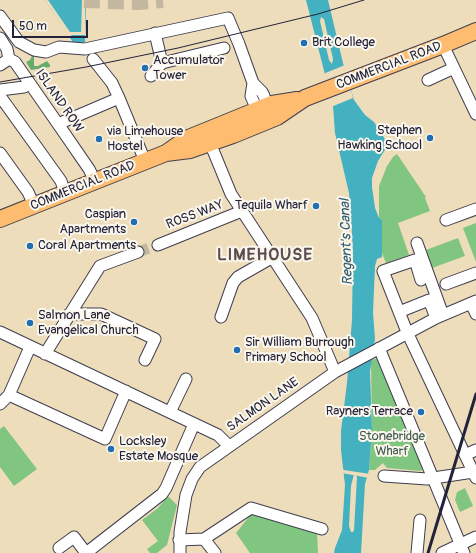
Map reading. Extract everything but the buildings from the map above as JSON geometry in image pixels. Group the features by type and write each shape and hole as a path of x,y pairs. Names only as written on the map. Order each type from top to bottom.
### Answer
{"highway":[{"name":"COMMERCIAL ROAD","path":"0,219 166,153 190,150 208,137 264,112 272,104 301,100 476,31"}],"street":[{"path":"0,16 19,42 34,50 46,52 59,47 85,49 228,18 253,83 251,96 264,112"},
{"path":"155,33 162,63"},
{"name":"ISLAND ROW","path":"0,38 7,49 5,62 15,62 89,169 95,181"},
{"path":"443,45 476,114"},
{"path":"152,76 162,63 224,48"},
{"path":"94,58 112,83 145,161"},
{"path":"428,80 454,68"},
{"path":"0,90 24,87"},
{"path":"0,96 61,181 66,193"},
{"path":"58,124 119,98"},
{"path":"208,137 231,194 312,318 340,369"},
{"path":"1,155 28,192 34,205"},
{"path":"446,220 476,209"},
{"name":"ROSS WAY","path":"158,245 242,211"},
{"path":"417,243 440,316"},
{"path":"45,354 100,266 138,252"},
{"path":"221,317 233,283 238,277 273,257"},
{"path":"384,476 432,478 474,475 407,332 383,271 415,260 421,280"},
{"path":"446,284 476,273"},
{"path":"399,312 429,300 440,316"},
{"path":"474,302 476,314"},
{"name":"SALMON LANE","path":"0,332 218,435 229,446 340,369 407,332 474,302"},
{"path":"69,314 101,314 154,339 145,360"},
{"path":"0,404 9,396 30,347"},
{"path":"376,349 462,549"},
{"path":"172,408 186,379"},
{"path":"9,396 104,439 126,392"},
{"path":"59,548 74,537 86,553 162,494 194,424"},
{"path":"180,553 179,540 186,496 192,478 200,467 229,446"},
{"path":"465,455 476,450"},
{"path":"179,540 204,539 251,508 322,528"},
{"path":"416,553 420,520"},
{"path":"442,553 462,549 476,536"},
{"path":"204,539 215,553"}],"green space":[{"path":"32,56 34,56 34,66 38,66 47,61 50,67 31,70 26,62 30,60"},
{"path":"397,154 426,197 425,198 430,211 398,223 409,255 386,263 382,253 382,221 379,218 379,186 387,166"},
{"path":"476,223 476,262 463,228"},
{"path":"458,238 465,256 432,268 426,250"},
{"name":"Stonebridge Wharf","path":"378,358 423,469 421,471 387,468 383,463 375,470 369,470 372,429 371,360"},
{"path":"4,426 37,469 14,486 0,467 0,429"},
{"path":"465,488 473,506 460,512 455,500 457,492"},
{"path":"168,496 177,505 167,545 157,553 150,553 147,549 158,541 142,520 158,508"},
{"path":"252,513 317,531 318,553 250,553 236,533"}],"water":[{"path":"45,0 86,0 85,42 74,44"},
{"path":"306,0 328,0 343,63 354,100 365,115 374,122 388,145 378,161 372,178 375,208 379,218 382,220 382,257 377,259 375,266 373,313 375,339 370,372 372,429 369,470 365,484 361,553 334,553 342,530 345,485 341,450 341,431 347,383 352,320 353,252 349,193 335,133 333,106","holes":["321,17 324,19 333,59 332,64 329,60 320,21","354,474 357,477 354,530 351,532 349,526 351,486"]}],"pier":[{"path":"45,0 48,0 70,32 81,32 82,0 85,0 85,35 72,35 69,37"},
{"path":"345,65 353,98 331,107 323,74"},
{"path":"342,469 370,474 369,478 342,473"}],"tunnel":[{"path":"84,0 137,2 163,0"},
{"path":"138,252 158,245"}],"tram line":[{"path":"0,82 86,67 178,48 318,14 364,0"}],"railway":[{"path":"428,553 476,394"}],"place":[{"name":"Brit College","path":"304,43"},
{"name":"Accumulator Tower","path":"145,68"},
{"name":"Stephen Hawking School","path":"430,138"},
{"name":"via Limehouse Hostel","path":"99,139"},
{"name":"Tequila Wharf","path":"316,206"},
{"name":"Caspian Apartments","path":"134,222"},
{"name":"Coral Apartments","path":"30,246"},
{"name":"Salmon Lane Evangelical Church","path":"30,323"},
{"name":"Sir William Burrough Primary School","path":"237,350"},
{"name":"Rayners Terrace","path":"421,412"},
{"name":"Locksley Estate Mosque","path":"111,449"}],"district":[{"name":"LIMEHOUSE","path":"265,256"}],"water label":[{"name":"Regent's Canal","path":"347,242"}]}
